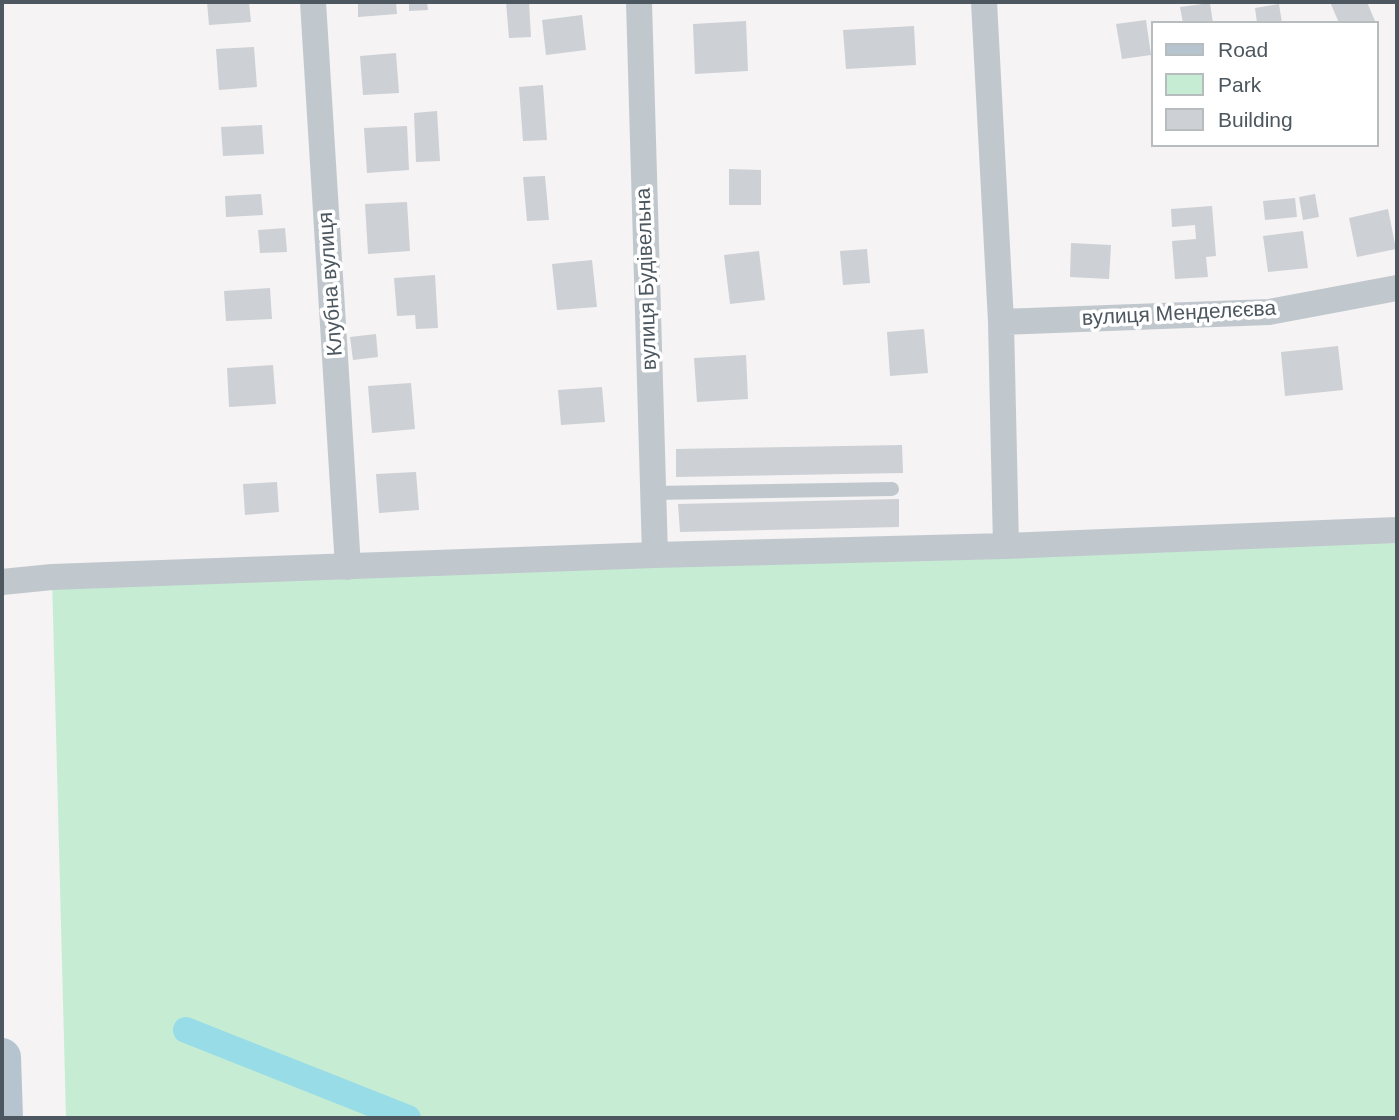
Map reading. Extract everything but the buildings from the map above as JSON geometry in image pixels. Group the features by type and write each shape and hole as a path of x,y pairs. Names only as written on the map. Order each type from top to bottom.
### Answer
{"main road":[{"path":"2,1057 4,1118"}],"street":[{"name":"Клубна вулиця","path":"313,2 348,567"},
{"name":"вулиця Будівельна","path":"639,2 656,555"},
{"path":"985,2 1001,322 1006,546"},
{"name":"вулиця Менделєєва","path":"1001,322 1269,312 1397,288"},
{"path":"2,582 51,577 656,555 1006,546 1397,530"}],"lane":[{"path":"653,493 892,489"}],"green space":[{"path":"1397,530 1397,1118 66,1118 52,577"}],"waterway":[{"path":"186,1030 408,1118"}]}
